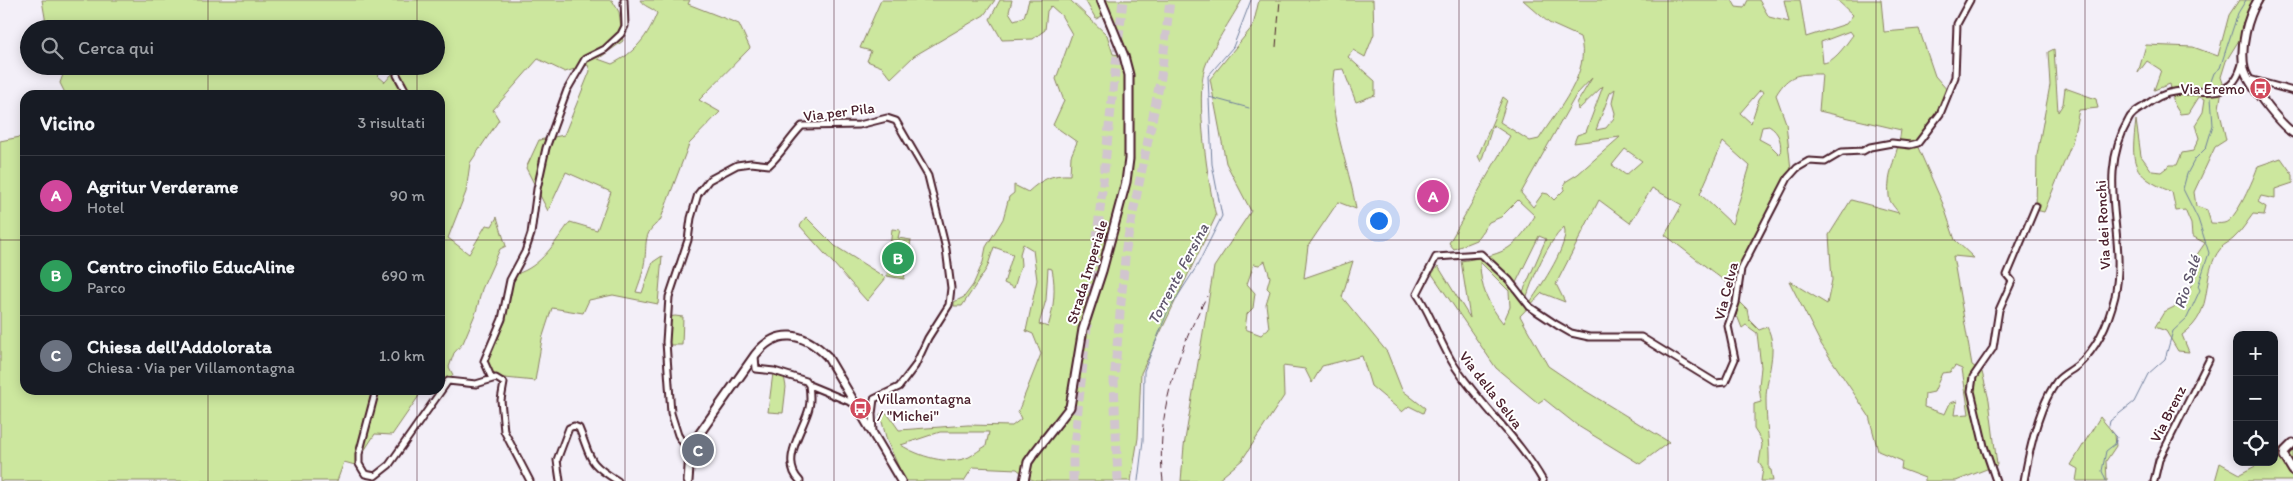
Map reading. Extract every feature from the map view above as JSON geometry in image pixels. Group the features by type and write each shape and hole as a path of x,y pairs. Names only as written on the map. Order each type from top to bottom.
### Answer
{"street":[{"path":"492,379 484,361 502,320 510,280 525,252 531,234 537,189 546,148 575,74 585,59 606,49 621,34 625,26 624,0"},
{"name":"Strada Imperiale","path":"1024,481 1028,462 1070,407 1083,329 1121,204 1128,159 1129,92 1124,56 1101,0"},
{"name":"Via Celva","path":"1436,257 1481,254 1512,284 1530,307 1572,333 1588,337 1641,336 1716,383 1725,382 1735,359 1728,326 1736,303 1741,269 1788,178 1797,168 1809,161 1825,162 1842,152 1864,150 1892,143 1910,146 1918,143 1940,114 1954,77 1957,24 1970,0"},
{"path":"2258,0 2247,27 2244,68 2249,79 2268,106 2293,133"},
{"name":"Via dei Ronchi","path":"2024,481 2041,412 2048,396 2063,375 2077,366 2089,353 2110,314 2119,268 2114,224 2113,158 2130,116 2147,104 2171,92 2221,91 2238,78 2244,56"},
{"path":"397,75 405,90"},
{"path":"2249,79 2293,91"},
{"name":"Via per Pila","path":"690,454 678,435 670,413 666,320 669,297 688,240 691,218 698,194 709,180 737,165 751,163 769,165 783,151 802,126 859,125 887,118 896,121 928,176 944,239 951,288 949,305 928,338 916,366 899,387 874,399 872,414 873,432"},
{"path":"1996,481 1974,409 1971,391 1973,377 1993,348 1999,310 2012,281 2007,275 2036,206"},
{"name":"Via della Selva","path":"1436,257 1417,294 1430,313 1438,337 1456,368 1530,459 1543,481"},
{"path":"688,481 690,454 695,440 754,355 761,347 777,337 794,336 808,340 827,356 901,481"},
{"path":"754,355 756,369 796,378 857,405"},
{"name":"Via Brenz","path":"2154,481 2159,460 2209,360"},
{"path":"445,385 448,381 476,384 492,379 503,380 501,400 504,431 530,481"},
{"path":"800,481 793,466 793,452 796,437 805,421 810,406 809,385"},
{"path":"374,395 366,421 358,460 362,471 371,476 381,472 389,465 438,395"},
{"path":"560,481 557,460 569,428 574,426 579,428 588,457 594,465 618,481"},
{"path":"2293,443 2285,451 2284,456 2293,471"}],"green space":[{"path":"42,0 612,0 619,12 623,41 598,59 612,64 627,55 640,43 657,13 640,0 690,0 688,4 739,24 750,48 699,100 720,112 689,144 660,221 650,231 646,240 642,275 636,292 642,293 653,262 662,256 658,304 613,295 589,300 583,313 552,308 542,339 535,381 495,377 487,360 505,322 508,293 516,274 525,271 540,260 570,222 597,230 611,192 566,172 548,211 526,168 539,140 564,135 590,71 588,65 565,72 538,59 493,110 499,120 470,163 466,192 448,238 469,254 486,225 492,226 497,217 506,246 500,249 482,289 476,312 463,343 454,353 449,367 453,375 445,381 445,90 64,90 60,83 63,75 379,75 385,82 391,75 395,77 397,75 445,75 445,20 45,20"},
{"path":"881,0 995,0 984,15 914,56 891,78 882,67 867,61 871,51 860,48"},
{"path":"1000,0 1012,0 1009,12 1014,20 1024,17 1029,0 1070,0 1107,35 1113,54 1119,55 1102,16 1096,19 1085,0 1242,0 1212,51 1205,67 1202,81 1201,99 1204,141 1216,216 1141,373 1138,438 1131,481 1036,481 1028,478 1017,469 973,467 964,481 905,481 887,441 880,414 887,413 899,430 968,425 1012,426 1021,419 1018,412 1041,354 1033,334 1026,331 1037,280 1033,250 1023,244 1020,254 1021,265 1014,288 1004,283 1013,254 994,247 987,268 962,306 954,306 954,302 964,297 973,285 983,262 986,247 1003,219 1009,197 1014,193 1014,185 1028,192 1037,184 1047,179 1070,175 1071,156 1077,142 1053,125 1064,101 1056,79 1072,34 1061,15 1051,6 1047,11 1045,30 1033,39 1002,40 990,19","holes":["1048,268 1052,269 1054,291 1052,313 1048,327 1039,324 1046,300","940,432 989,432 986,446 961,460 943,460 925,456 901,445"]},
{"path":"1259,0 1373,0 1374,34 1365,57 1353,50 1348,57 1375,81 1375,95 1356,102 1343,69 1334,70 1333,88 1336,123 1356,209 1338,202 1308,246 1304,278 1353,261 1342,297 1387,352 1402,390 1425,408 1423,413 1409,406 1402,412 1371,386 1362,356 1322,366 1312,383 1305,369 1283,366 1284,396 1242,460 1217,481 1181,481 1184,446 1214,267 1251,211 1226,163 1210,79 1253,26","holes":["1265,261 1270,277 1267,288 1270,291 1266,304 1269,328 1261,335 1245,329 1247,314 1253,308 1255,293 1247,284 1254,264 1259,265"]},
{"path":"1523,0 1732,0 1736,7 1744,8 1748,0 1759,0 1769,17 1789,22 1784,0 1800,0 1806,37 1846,24 1853,15 1837,0 1881,0 1884,32 1919,29 1935,76 1948,91 1938,113 1916,143 1943,204 1955,240 1974,258 1953,256 1972,365 1982,372 1989,400 1997,465 1956,481 1925,481 1925,478 1901,469 1902,461 1878,451 1869,416 1821,344 1789,281 1827,304 1832,280 1829,235 1851,200 1899,213 1890,201 1889,179 1901,130 1819,111 1822,74 1795,76 1785,82 1776,95 1786,123 1791,170 1738,269 1735,289 1665,235 1682,205 1652,188 1630,223 1599,200 1556,284 1565,302 1542,293 1520,316 1548,366 1669,442 1640,464 1578,426 1544,399 1538,403 1496,368 1432,274 1438,266 1470,318 1461,261 1505,250 1520,238 1535,216 1518,200 1501,217 1489,222 1476,240 1454,249 1449,243 1510,136 1493,125 1481,162 1478,156 1503,97 1507,100 1500,122 1530,141 1539,139 1571,91 1581,64 1580,37 1549,23","holes":["1850,31 1853,35 1840,52 1823,63 1821,42","1592,78 1577,103 1578,110 1603,86 1586,132 1577,135 1574,143 1620,137 1578,174 1565,182 1564,190 1554,200 1548,194 1543,193 1533,207 1521,193 1576,95","1615,89 1612,103 1615,113 1614,118 1606,128 1596,130 1610,93","1760,90 1764,92 1759,99 1751,123 1740,113","1769,126 1773,129 1781,146 1780,155 1770,145 1759,139 1762,127","1723,142 1750,166 1732,224 1700,194","1625,149 1642,161 1626,175 1612,165","1564,227 1565,234 1559,254 1531,301 1526,299 1546,251","1539,236 1546,239 1522,294 1512,291","1480,262 1509,291 1510,307 1503,323 1489,302 1481,279","1955,366 1962,369 1969,414 1955,415 1957,401 1950,403 1945,414 1924,407 1925,394 1934,392 1942,373 1950,372"]},
{"path":"2239,0 2264,0 2226,61 2221,77 2223,83 2219,108 2226,140 2215,147 2194,192 2196,206 2207,210 2211,223 2222,223 2229,220 2244,198 2258,166 2281,158 2293,175 2293,183 2275,189 2275,199 2261,196 2258,202 2266,207 2264,215 2253,214 2236,236 2221,248 2210,270 2200,314 2193,325 2182,335 2189,352 2178,351 2166,331 2155,327 2164,312 2180,304 2192,284 2196,256 2205,243 2192,236 2191,224 2185,210 2176,211 2172,192 2148,180 2136,166 2134,135 2136,120 2141,156 2152,171 2161,172 2170,165 2177,165 2182,153 2193,151 2199,138 2195,125 2203,112 2205,99 2199,97 2189,113 2180,114 2174,104 2170,84 2154,90 2161,70 2147,61 2138,73 2146,45 2193,47 2218,56 2229,15"},
{"path":"2054,49 2058,112 2063,104 2065,88 2096,99 2098,108 2079,110 2072,143 2044,212 2036,210 2037,155 2050,85 2048,52"},
{"path":"20,137 20,395 420,395 392,435 375,434 355,465 344,462 337,481 0,481 0,141"},
{"path":"806,217 835,246 886,278 867,301 800,226"},
{"path":"892,229 900,230 898,238 911,240 904,279 887,276"},
{"path":"1739,301 1747,309 1749,320 1759,330 1767,327 1772,344 1766,399 1769,469 1771,470 1773,481 1761,481 1763,469 1759,463 1762,445 1754,429 1754,404 1761,402 1759,386 1761,367 1757,333 1746,325 1742,328 1736,313"},
{"path":"668,317 683,317 682,345 668,345"},
{"path":"773,373 784,376 786,387 783,413 768,412"},
{"path":"2100,417 2115,435 2116,446 2106,461 2107,481 2076,481 2078,469 2071,465"},
{"path":"2293,441 2293,481 2215,481 2220,463 2240,474 2255,466 2278,466 2278,449"}],"waterway":[{"name":"Torrente Fersina","path":"1138,481 1143,440 1144,371 1167,313 1197,266 1222,216 1212,164 1208,76 1233,47 1251,0"},
{"name":"Rio Salé","path":"2210,84 2214,73 2220,68 2238,13 2246,0"},
{"path":"1209,97 1249,108"},
{"name":"Rio Salé","path":"2109,426 2110,421 2134,402 2148,374 2165,359 2173,331 2187,318 2200,290 2198,286 2209,253 2198,219 2183,189 2187,174 2195,159 2206,148 2213,125 2211,98"},
{"name":"Rio Salé","path":"2106,481 2102,471 2106,451 2115,444 2117,437 2111,431"}],"tunnel":[{"path":"1073,481 1073,455 1123,0"},
{"path":"1118,481 1114,380 1126,247 1161,77 1170,0"}],"railway":[{"path":"1276,47 1280,0"},
{"path":"1163,481 1161,457 1165,409 1186,340 1207,296"}],"place":[{"name":"Via Eremo","path":"2261,89"},
{"name":"Agritur Verderame","path":"1433,196"},
{"name":"Centro cinofilo EducAline","path":"898,258"},
{"name":"Villamontagna / \"Michei\"","path":"861,408"},
{"name":"Chiesa dell'Addolorata","path":"698,450"}]}
